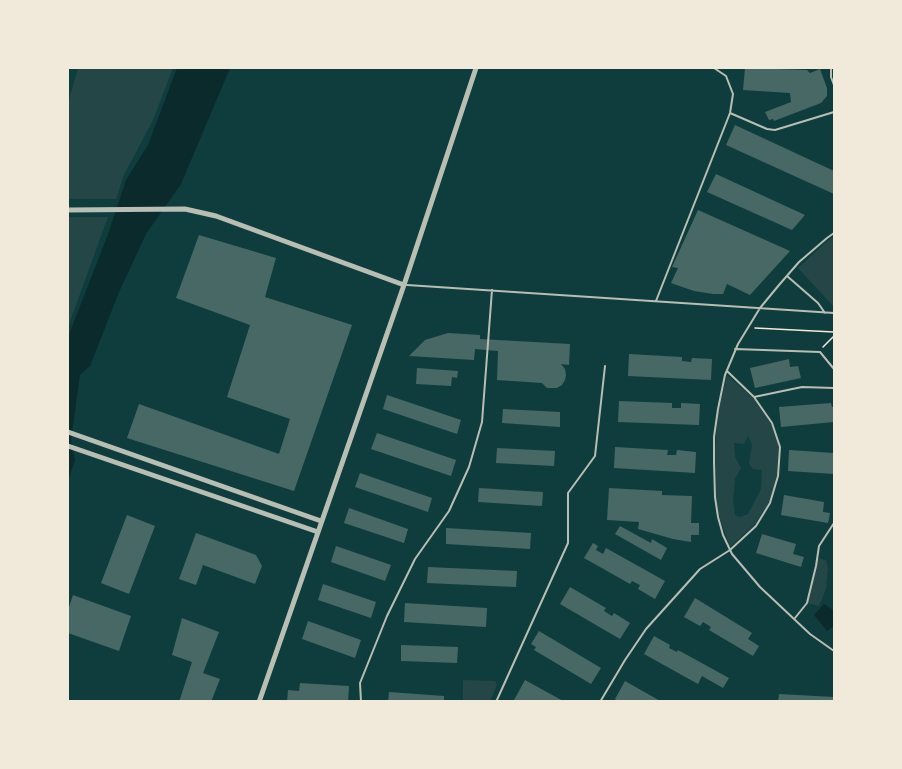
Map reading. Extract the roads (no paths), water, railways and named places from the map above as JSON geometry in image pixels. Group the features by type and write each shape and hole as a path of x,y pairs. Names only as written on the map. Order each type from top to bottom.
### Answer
{"street":[{"path":"259,702 404,285 476,68"},
{"path":"68,210 185,209 216,216 404,285"},
{"path":"68,432 321,521"},
{"path":"68,446 318,532"}],"lane":[{"path":"656,301 730,113 734,94 726,76 714,68"},
{"path":"831,68 834,86"},
{"path":"730,113 767,129 775,130 834,112"},
{"path":"834,233 799,262 760,308 748,327 726,371 714,437 715,497 723,535 730,550 760,587 810,634 834,651"},
{"path":"787,276 818,303 825,313"},
{"path":"404,285 834,313"},
{"path":"361,702 360,683 387,616 415,559 449,511 469,467 482,422 492,290"},
{"path":"735,350 820,352 834,369"},
{"path":"496,702 568,543 568,493 595,456 605,366"},
{"path":"600,702 646,629 700,569 730,550 756,526 771,503 778,476 780,447 772,423 754,397 726,371"},
{"path":"754,397 802,387 834,388"},
{"path":"794,619 807,603 819,546 834,524"}]}
